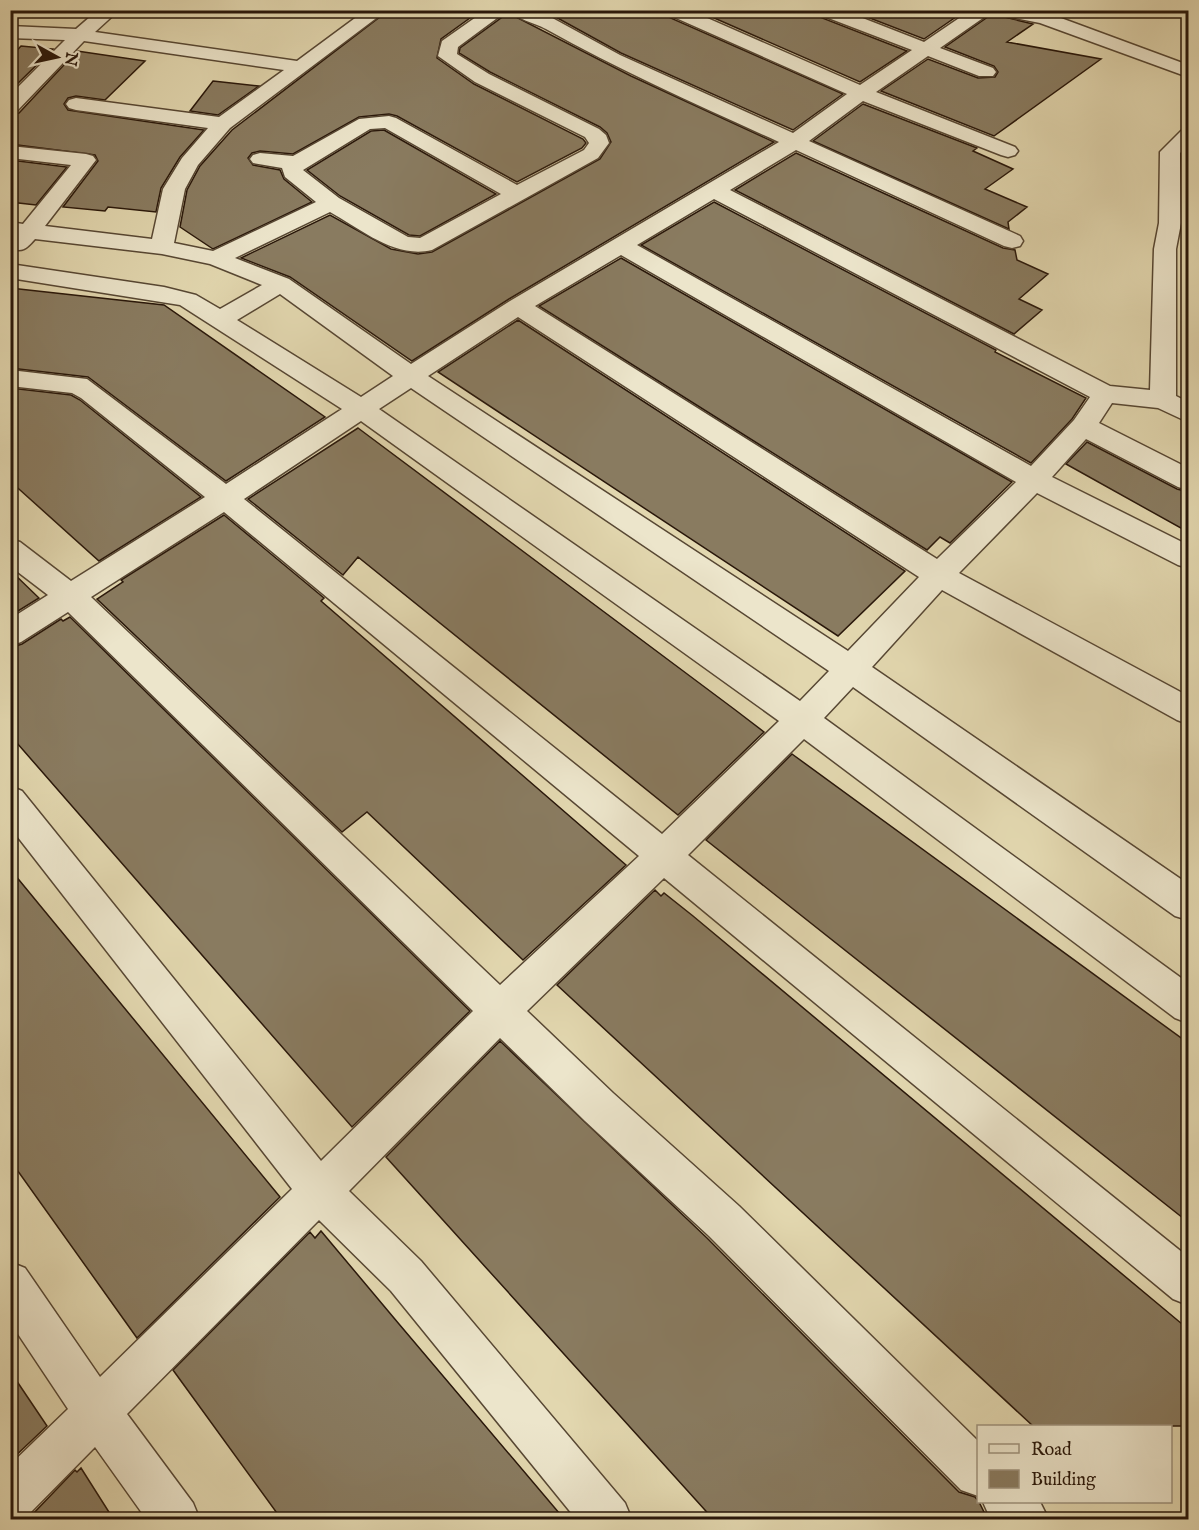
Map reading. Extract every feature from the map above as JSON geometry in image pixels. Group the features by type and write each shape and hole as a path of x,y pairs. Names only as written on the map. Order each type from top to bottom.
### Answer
{"street":[{"path":"10,107 80,35 110,10"},
{"path":"162,247 174,189 189,162 223,124 378,10"},
{"path":"499,10 449,45 447,56 482,78 592,133 599,139 599,143 591,154 518,194 424,245 413,246 403,244 331,203 293,172 292,166 366,123 382,121 389,122 518,194"},
{"path":"518,10 539,18 614,59 1012,241"},
{"path":"673,10 861,93 1008,151"},
{"path":"824,10 986,72"},
{"path":"10,634 225,498 518,306 796,141 861,93 984,10"},
{"path":"1001,10 1050,14 1188,71"},
{"path":"10,32 80,35 302,67"},
{"path":"76,104 223,124"},
{"path":"1163,400 1165,249 1170,223 1170,152 1188,135"},
{"path":"10,153 86,160 19,230 10,255"},
{"path":"260,159 295,163"},
{"path":"714,190 1105,394 1163,400 1188,413"},
{"path":"216,258 331,203"},
{"path":"19,230 162,247 216,258 280,285 410,376 851,669 1188,904"},
{"path":"620,245 1034,480 1188,557"},
{"path":"1165,249 1188,254"},
{"path":"10,271 164,294 188,300 222,318 361,409 802,720 1188,1005"},
{"path":"222,318 280,285"},
{"path":"518,306 939,574 1188,711"},
{"path":"10,378 70,384 84,388 225,498 1188,1284"},
{"path":"10,1499 500,1011 802,720 939,574 1034,480 1083,426 1105,394"},
{"path":"1083,426 1188,480"},
{"path":"10,550 71,596 599,1107 724,1221 977,1472"},
{"path":"10,801 319,1191 406,1276 608,1520"},
{"path":"10,1283 98,1413 176,1520"},
{"path":"1008,1503 1025,1520"}],"building":[{"path":"389,10 481,10 441,39 437,58 474,84 583,139 586,143 582,148 517,182 397,116 389,114 359,117 293,154 260,151 252,153 248,158 253,165 280,170 284,179 312,202 213,249 180,227 187,190 200,166 232,130"},
{"path":"543,10 662,10 666,16 843,94 793,130 621,53"},
{"path":"696,10 813,10 817,16 907,51 860,82"},
{"path":"849,10 966,10 924,39"},
{"path":"508,13 631,76 774,142 509,299 412,361 290,277 241,258 330,215 391,249 418,254 432,252 600,159 611,142 607,133 600,127 490,72 459,53 460,48"},
{"path":"992,14 1033,24 1007,42 1101,59 994,136 881,91 928,59 978,78 995,77 998,72 994,66 945,47"},
{"path":"21,46 53,49 10,91 10,58"},
{"path":"77,51 145,61 105,100 76,96 68,98 64,104 68,110 204,130 180,157 161,188 156,212 108,207 105,211 63,207 98,161 95,155 10,144 10,115 19,113"},
{"path":"213,81 259,86 218,115 190,111"},
{"path":"863,104 977,148 973,151 1013,169 985,189 1027,207 1008,222 1009,229 813,141"},
{"path":"384,130 496,194 420,236 409,235 340,196 307,170 371,131"},
{"path":"796,153 1003,248 1015,250 1017,260 1048,274 1019,299 1042,310 1014,334 735,190"},
{"path":"10,160 67,167 36,205 10,202"},
{"path":"714,202 1086,398 1072,419 1031,463 641,245"},
{"path":"621,258 1012,482 950,543 940,537 927,550 539,306"},
{"path":"10,288 164,305 325,417 226,481 88,377 10,368"},
{"path":"518,320 905,571 838,636 438,372"},
{"path":"10,388 71,395 80,400 201,497 99,561 10,481"},
{"path":"358,428 764,732 678,815 358,557 343,575 248,499"},
{"path":"1087,442 1177,489 1188,492 1188,532 1066,464"},
{"path":"224,515 324,598 321,601 626,865 523,960 367,812 342,832 97,599 123,582 121,580"},
{"path":"10,570 39,598 10,616"},
{"path":"70,617 470,1011 352,1127 10,735 10,648 22,644 61,619 63,621"},
{"path":"792,754 1188,1043 1188,1222 706,840"},
{"path":"10,869 280,1197 137,1338 10,1160"},
{"path":"655,890 661,896 664,893 1188,1329 1188,1426 1032,1425 557,985"},
{"path":"500,1041 707,1238 959,1492 975,1497 988,1520 714,1520 386,1157"},
{"path":"321,1231 565,1520 282,1520 173,1370 310,1232 315,1238"},
{"path":"10,1371 47,1426 10,1461"},
{"path":"81,1468 114,1520 22,1520 29,1518 75,1470 77,1472"}]}
